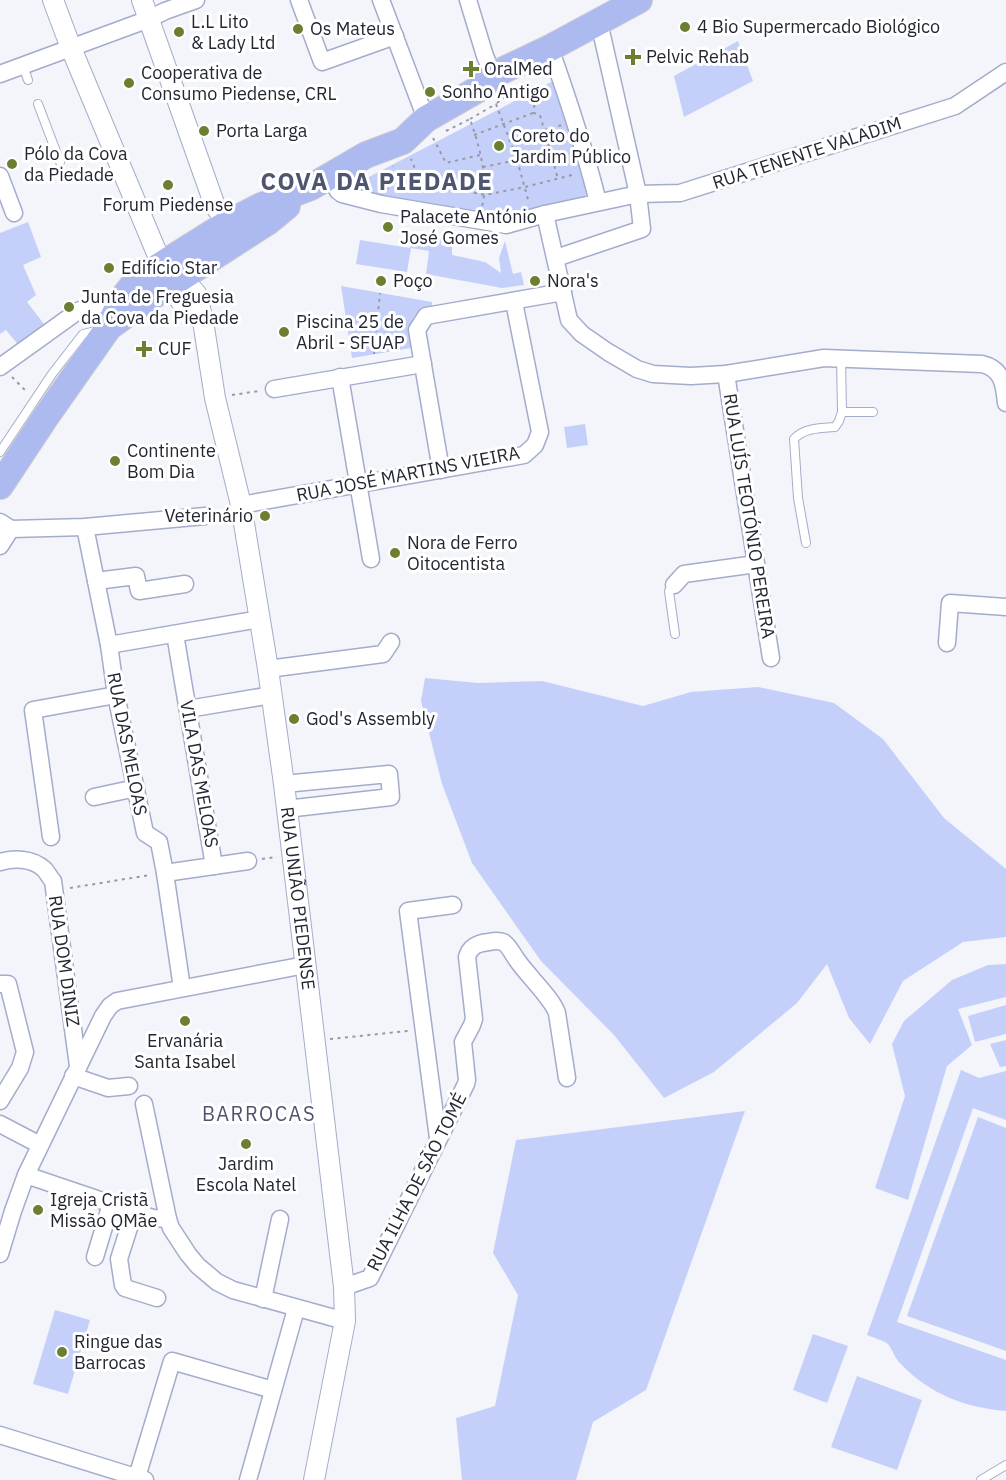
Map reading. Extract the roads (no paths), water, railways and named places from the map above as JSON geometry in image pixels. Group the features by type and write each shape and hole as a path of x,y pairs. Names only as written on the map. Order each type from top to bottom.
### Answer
{"main road":[{"path":"109,327 121,300 133,285 170,272 237,229 269,221 320,182 378,158 395,126 434,130 495,84 518,74 550,48 639,0"},
{"path":"0,486 37,413 109,327 145,301 170,272"}],"street":[{"path":"53,0 156,251 170,272"},
{"path":"142,0 215,206 237,229"},
{"path":"0,74 26,73 71,48 149,20 165,11 196,0"},
{"path":"299,0 322,62 395,36"},
{"path":"381,0 434,130"},
{"path":"468,0 495,84"},
{"path":"556,258 642,230 638,194 599,22"},
{"path":"550,48 590,170 598,202"},
{"name":"RUA TENENTE VALADIM","path":"320,182 342,194 381,204 506,225 539,215 638,194 680,193 955,106 1006,72"},
{"path":"0,176 14,213"},
{"path":"539,215 556,258 570,320 582,334 637,369 653,374 691,376 726,374 824,358 986,365 995,370 1001,378 1006,403"},
{"name":"RUA UNIÃO PIEDENSE","path":"170,272 197,295 214,398 241,505 284,784 345,1287 345,1321 314,1480"},
{"path":"441,470 417,330 426,316 563,292"},
{"path":"3,369 78,311 90,306 121,300"},
{"name":"RUA JOSÉ MARTINS VIEIRA","path":"241,505 524,455 535,445 540,432 514,302"},
{"path":"274,389 423,364"},
{"name":"RUA LUÍS TEOTÓNIO PEREIRA","path":"726,374 771,658"},
{"path":"340,377 370,559"},
{"path":"0,546 5,525 85,528 205,516"},
{"name":"RUA DAS MELOAS","path":"85,528 109,645 116,695 145,833 159,842 183,988"},
{"path":"674,585 684,574 756,564"},
{"path":"96,581 136,576 139,591 184,584"},
{"path":"947,643 950,603 1006,607"},
{"path":"109,645 260,619"},
{"name":"VILA DAS MELOAS","path":"175,634 214,866"},
{"path":"268,669 383,654 391,642"},
{"path":"51,837 33,710 116,695"},
{"path":"188,709 272,695"},
{"path":"284,784 389,774 391,797 286,809"},
{"path":"94,797 136,788"},
{"name":"RUA DOM DINIZ","path":"0,862 12,859 32,862 44,869 53,881 76,1071"},
{"path":"165,873 248,861"},
{"path":"438,1138 408,911 453,905"},
{"name":"RUA ILHA DE SÃO TOMÉ","path":"345,1287 370,1278 466,1082 463,1042 474,1019 467,957 468,952 477,944 498,941 506,944 526,973 556,1009 567,1078"},
{"path":"0,1254 6,1209 27,1175 103,1016 113,1003 305,965"},
{"path":"0,984 8,984 25,1052 20,1068 0,1101"},
{"path":"76,1071 108,1088 129,1086"},
{"path":"144,1104 168,1220 188,1254 211,1278 227,1288 345,1321"},
{"path":"0,1124 40,1145"},
{"path":"27,1175 134,1212 168,1220"},
{"path":"95,1257 111,1204"},
{"path":"134,1212 119,1260 123,1285 157,1298"},
{"path":"263,1299 280,1219"},
{"path":"248,1480 296,1309"},
{"path":"0,1435 94,1472 142,1479 172,1361 273,1390"}],"lane":[{"path":"38,104 60,162"},
{"path":"806,543 798,498 794,439 798,434 812,429 835,427 839,422 842,412 841,358"},
{"path":"842,412 873,412"},
{"path":"0,452 37,413"},
{"path":"674,585 669,591 675,634"},
{"path":"981,1480 1006,1465"}],"place":[{"name":"4 Bio Supermercado Biológico","path":"685,27"},
{"name":"Os Mateus","path":"298,29"},
{"name":"L.L Lito & Lady Ltd","path":"179,32"},
{"name":"Pelvic Rehab","path":"633,57"},
{"name":"OralMed","path":"471,69"},
{"name":"Cooperativa de Consumo Piedense, CRL","path":"129,83"},
{"name":"Sonho Antigo","path":"430,92"},
{"name":"Porta Larga","path":"204,131"},
{"name":"Coreto do Jardim Público","path":"499,146"},
{"name":"Pólo da Cova da Piedade","path":"12,164"},
{"name":"Forum Piedense","path":"168,185"},
{"name":"Palacete António José Gomes","path":"388,227"},
{"name":"Edifício Star","path":"109,268"},
{"name":"Poço","path":"381,281"},
{"name":"Nora's","path":"535,281"},
{"name":"Junta de Freguesia da Cova da Piedade","path":"69,307"},
{"name":"Piscina 25 de Abril - SFUAP","path":"284,332"},
{"name":"CUF","path":"144,349"},
{"name":"Continente Bom Dia","path":"115,461"},
{"name":"Veterinário","path":"265,516"},
{"name":"Nora de Ferro Oitocentista","path":"395,553"},
{"name":"God's Assembly","path":"294,719"},
{"name":"Ervanária Santa Isabel","path":"185,1021"},
{"name":"Jardim Escola Natel","path":"246,1144"},
{"name":"Igreja Cristã Missão QMãe","path":"38,1210"},
{"name":"Ringue das Barrocas","path":"62,1352"}],"district":[{"name":"COVA DA PIEDADE","path":"377,182"},
{"name":"BARROCAS","path":"259,1114"}]}
